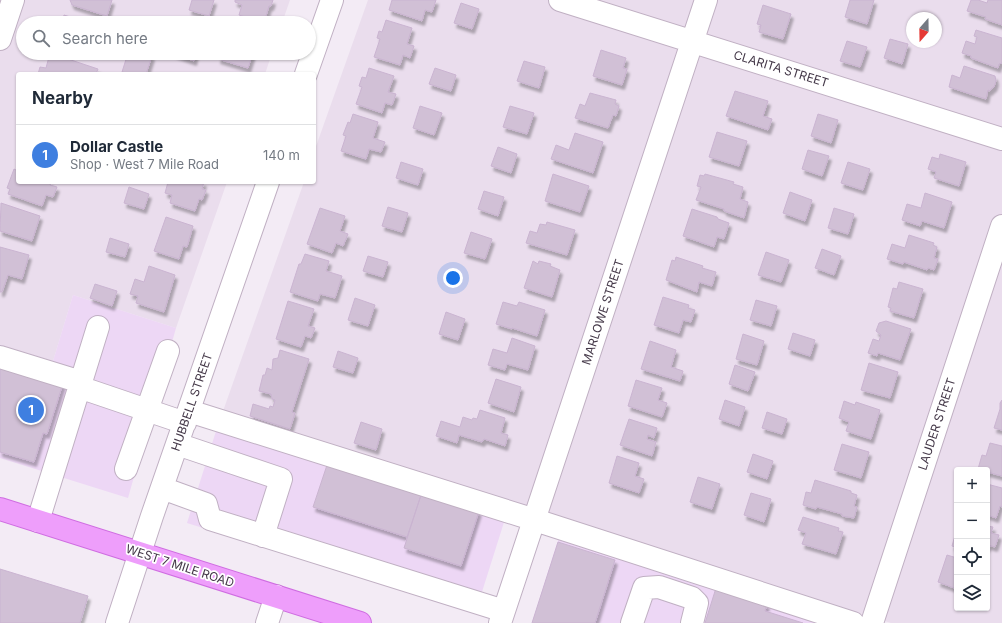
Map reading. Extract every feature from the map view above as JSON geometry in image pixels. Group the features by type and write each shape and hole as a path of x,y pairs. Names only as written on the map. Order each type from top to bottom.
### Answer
{"main road":[{"name":"WEST 7 MILE ROAD","path":"0,509 360,623"}],"street":[{"path":"0,39 13,0"},
{"path":"316,46 332,0"},
{"name":"CLARITA STREET","path":"560,0 1002,139"},
{"name":"MARLOWE STREET","path":"502,617 706,0"},
{"path":"307,72 311,60"},
{"name":"HUBBELL STREET","path":"117,623 177,444 267,184"},
{"name":"LAUDER STREET","path":"872,623 1002,226"},
{"path":"38,521 98,327"},
{"path":"126,469 168,351"},
{"path":"0,357 80,384 147,410 187,417 534,520 854,623"},
{"path":"177,444 281,479 263,536"},
{"path":"162,488 206,504 210,519 502,617"},
{"path":"632,623 644,588 659,587 692,598 698,603 692,623"},
{"path":"267,623 276,596"}],"shaded area":[{"path":"0,0 290,0 284,16 16,16 16,60 270,60 266,72 16,72 16,184 226,184 176,328 73,295 53,361 0,345"},
{"path":"368,0 1002,0 1002,623 891,623 222,414 303,184 316,184 316,146"},
{"path":"73,295 176,328 128,498 0,458 0,345 53,361"},
{"path":"217,428 505,519 475,614 187,523"},
{"path":"559,537 829,623 532,623"}],"building":[{"path":"70,0 112,0 107,16 72,5"},
{"path":"192,0 214,0 209,16 189,10"},
{"path":"235,0 273,0 271,6 269,6 266,16 239,15 242,5 235,2"},
{"path":"392,0 436,0 432,12 425,10 422,21 389,10"},
{"path":"850,0 874,0 867,24 845,17"},
{"path":"971,0 978,0 987,3 988,0 1002,0 1002,25 985,19 986,17 967,11"},
{"path":"461,3 479,9 472,29 454,23"},
{"path":"763,5 791,14 783,39 759,32 761,25 757,24"},
{"path":"386,20 412,28 407,44 414,46 410,58 403,55 400,65 374,57 380,39 377,38 379,31 382,32"},
{"path":"976,30 1002,38 1002,63 999,64 998,68 962,53 966,41 975,44 977,37 974,36"},
{"path":"890,39 906,43 907,48 902,64 884,58"},
{"path":"847,41 867,47 860,67 840,61"},
{"path":"601,50 626,58 623,68 627,69 622,85 593,76"},
{"path":"48,60 71,60 98,69 97,72 39,72 40,67 46,68"},
{"path":"126,60 151,60 147,72 122,72"},
{"path":"221,60 251,60 248,68"},
{"path":"524,61 545,67 539,88 517,81"},
{"path":"964,66 995,76 996,81 994,87 990,91 988,90 986,99 949,87 952,75 960,78"},
{"path":"369,68 394,76 388,92 396,94 392,105 385,103 382,113 356,104 362,87 359,86 362,77 366,78"},
{"path":"435,68 456,75 451,91 429,84"},
{"path":"735,91 768,101 763,116 772,119 768,130 726,116"},
{"path":"590,93 616,100 615,104 619,106 616,116 613,115 608,128 575,118 580,104 585,106"},
{"path":"420,106 442,113 434,135 413,128"},
{"path":"510,106 534,113 527,134 503,127"},
{"path":"353,114 378,122 373,138 385,142 381,152 369,149 366,159 341,151 346,136 343,135"},
{"path":"818,114 838,120 831,143 811,136"},
{"path":"717,132 747,141 739,166 709,157"},
{"path":"575,133 603,142 593,173 551,159 556,145 569,150"},
{"path":"498,147 517,154 511,173 491,166"},
{"path":"808,150 829,156 822,176 802,169"},
{"path":"940,154 966,162 959,186 934,178 936,172 928,169 932,157 939,159"},
{"path":"401,162 423,169 418,185 396,178"},
{"path":"848,162 870,169 863,190 841,183"},
{"path":"14,169 16,170 16,184 50,184 57,187 53,197 46,195 42,206 8,194 10,189 7,188"},
{"path":"553,174 589,186 580,212 545,201"},
{"path":"705,174 734,182 733,184 743,187 740,199 748,202 744,218 724,211 724,209 696,200 701,187 697,186 700,175 704,176"},
{"path":"167,184 203,184 202,189 206,190 202,200 199,199 195,211 170,203 172,195 165,193"},
{"path":"129,187 149,194 144,209 124,203"},
{"path":"484,191 504,197 498,216 478,209"},
{"path":"790,192 812,200 805,221 783,213"},
{"path":"925,193 952,202 944,228 922,221 920,226 902,220 907,204 921,208"},
{"path":"1,203 40,216 32,241 0,231"},
{"path":"388,207 408,213 402,232 382,226"},
{"path":"320,208 345,216 340,231 348,234 343,246 336,243 332,253 307,244"},
{"path":"834,208 854,214 848,234 828,228"},
{"path":"692,209 717,217 718,219 729,223 724,239 717,237 714,247 683,236"},
{"path":"166,217 193,226 187,247 183,246 179,259 154,251"},
{"path":"547,222 575,230 567,255 526,243 530,231 537,233 540,224 546,225"},
{"path":"471,232 492,239 485,259 464,253"},
{"path":"909,235 934,243 933,245 937,247 934,258 938,259 934,270 928,268 927,270 904,262 903,264 887,259 892,244 905,248"},
{"path":"110,238 129,244 125,257 106,252"},
{"path":"0,247 29,255 22,279 8,275 2,292 0,292"},
{"path":"822,249 841,256 834,275 815,268"},
{"path":"766,252 789,260 781,282 758,275"},
{"path":"305,254 329,261 326,271 342,276 335,298 320,294 318,301 290,292 299,264 301,264"},
{"path":"368,256 388,262 383,277 363,271"},
{"path":"676,257 716,272 712,286 699,282 697,292 666,280 672,260 675,261"},
{"path":"533,261 538,264 539,261 551,264 550,266 560,270 552,297 524,288"},
{"path":"149,266 175,275 164,312 136,303 138,296 130,294 135,279 144,282"},
{"path":"899,282 923,289 914,318 890,311 891,308 888,307 893,288 897,289"},
{"path":"95,284 117,291 112,306 90,298"},
{"path":"663,297 689,305 688,308 695,310 691,322 683,320 679,333 654,325"},
{"path":"355,298 375,305 368,326 348,320"},
{"path":"756,300 777,306 771,326 750,320"},
{"path":"288,301 314,309 308,326 315,328 311,338 305,336 301,347 276,339"},
{"path":"503,302 517,306 519,302 545,310 537,336 496,324"},
{"path":"446,312 465,319 458,340 439,334"},
{"path":"886,321 911,329 900,360 878,353 877,356 868,353 873,339 879,341 881,335 876,331 879,323"},
{"path":"793,333 815,340 810,356 788,349"},
{"path":"743,334 764,341 757,365 736,359"},
{"path":"512,338 535,346 528,370 507,364 505,370 488,365 493,349 507,353"},
{"path":"650,341 676,350 671,367 683,371 680,381 641,369"},
{"path":"280,350 309,359 292,412 295,413 290,429 250,416 253,404 269,409 270,406 273,407 275,400 272,399 271,394 259,391 263,375 265,375 267,368 272,370 273,359 278,358"},
{"path":"338,351 358,358 353,373 333,367"},
{"path":"0,360 64,380 47,434 43,433 34,462 0,452"},
{"path":"869,363 898,372 890,398 861,390"},
{"path":"735,365 755,372 748,391 729,384"},
{"path":"496,379 521,387 514,412 488,403"},
{"path":"636,380 662,388 658,400 667,403 662,417 628,406"},
{"path":"725,400 745,407 739,426 719,419"},
{"path":"1002,400 1002,430 994,428"},
{"path":"844,401 855,405 856,402 880,410 871,439 846,431 849,422 839,418"},
{"path":"480,410 505,418 501,433 508,435 505,446 484,439 482,442 459,435 457,443 436,436 441,421 460,427 463,417 472,420 473,418 477,419"},
{"path":"767,412 787,419 782,434 762,428"},
{"path":"629,419 657,428 654,438 648,435 647,439 656,442 652,456 620,445"},
{"path":"361,422 382,429 376,450 354,443"},
{"path":"990,443 1002,446 1002,476 990,473 990,467 979,467 982,455 986,456"},
{"path":"842,444 869,452 861,478 834,470"},
{"path":"753,454 773,461 767,479 747,472"},
{"path":"617,456 639,463 635,476 644,479 639,493 609,483"},
{"path":"328,462 422,492 407,537 313,507"},
{"path":"698,477 720,484 712,509 690,502"},
{"path":"815,480 851,491 851,493 857,495 854,506 857,507 854,518 842,516 842,514 817,507 816,509 803,505 806,492 811,493"},
{"path":"990,485 1002,488 1002,507 1000,506 996,518 990,516"},
{"path":"422,492 479,511 461,566 404,548"},
{"path":"751,493 771,499 764,522 744,515"},
{"path":"803,517 839,528 838,531 843,532 836,554 802,544 806,533 798,530"},
{"path":"990,526 993,527 991,533 999,535 995,547 990,546"},
{"path":"558,542 615,560 595,623 532,623"},
{"path":"947,555 954,557 954,588 938,582"},
{"path":"0,569 88,596 80,623 0,623"},
{"path":"716,588 767,604 765,611 803,623 705,623"}],"place":[{"name":"Dollar Castle","path":"31,410"}]}
